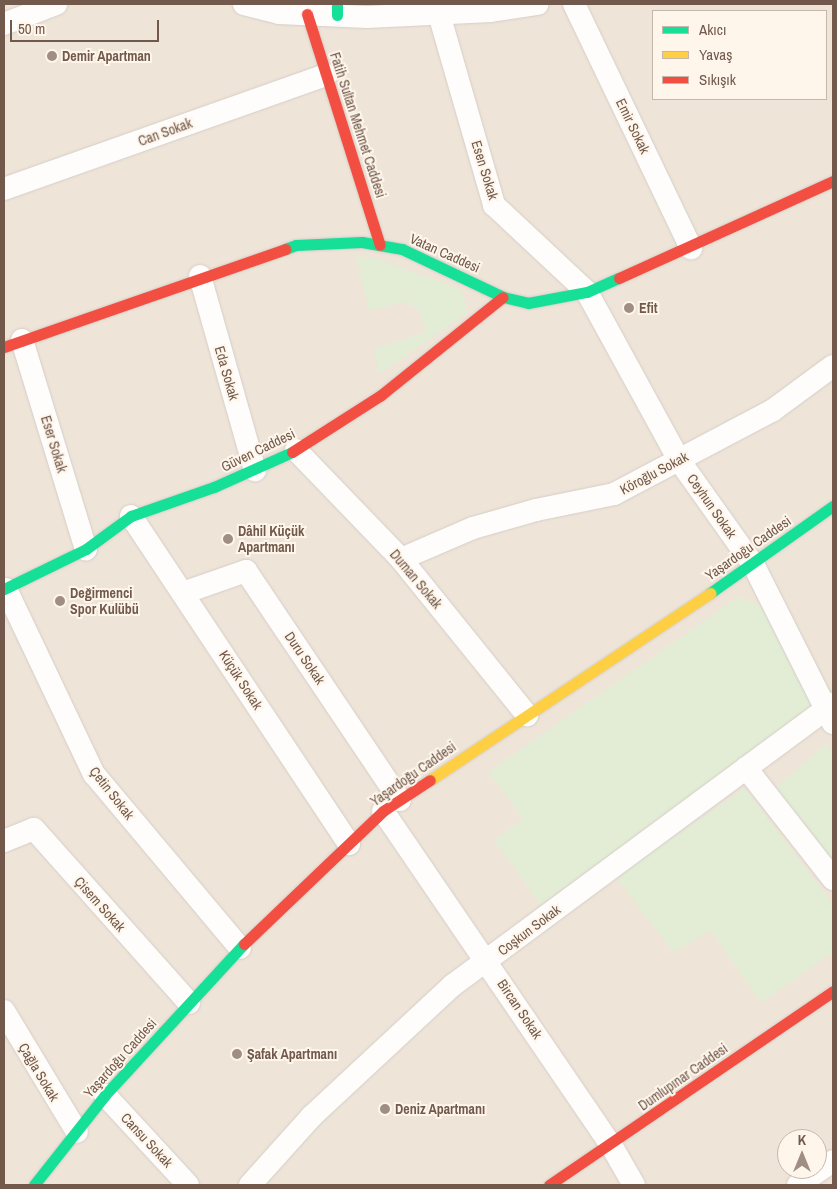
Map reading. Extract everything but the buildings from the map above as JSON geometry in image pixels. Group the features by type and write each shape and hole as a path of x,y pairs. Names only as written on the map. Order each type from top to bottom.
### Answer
{"street":[{"path":"4,24 56,4"},
{"path":"244,4 279,13 307,14 337,10 439,14 526,5"},
{"name":"Emir Sokak","path":"574,4 692,248"},
{"name":"Fatih Sultan Mehmet Caddesi","path":"307,14 380,245"},
{"name":"Esen Sokak","path":"439,14 494,205 587,292"},
{"name":"Can Sokak","path":"4,189 326,75"},
{"name":"Vatan Caddesi","path":"13,343 200,276 296,245 362,242 402,249 502,297 528,303 587,292 692,248 833,180"},
{"name":"Eda Sokak","path":"200,276 255,470"},
{"name":"Ceyhun Sokak","path":"587,292 680,460 753,564 831,712"},
{"name":"Güven Caddesi","path":"5,589 86,549 131,516 255,470 296,450 381,395 502,297"},
{"name":"Eser Sokak","path":"13,343 86,549"},
{"name":"Köroğlu Sokak","path":"400,559 473,528 536,510 614,494 773,410 833,366"},
{"name":"Duman Sokak","path":"296,450 400,559 527,715"},
{"name":"Yaşardoğu Caddesi","path":"34,1185 105,1095 240,948 392,805 753,564 833,506"},
{"name":"Küçük Sokak","path":"131,516 349,844"},
{"name":"Duru Sokak","path":"183,592 246,571 392,805"},
{"name":"Çetin Sokak","path":"5,589 94,774 240,948"},
{"name":"Coşkun Sokak","path":"250,1185 312,1116 452,985 746,768 831,712"},
{"path":"746,768 833,879"},
{"name":"Bircan Sokak","path":"392,805 487,961 612,1145 634,1185"},
{"name":"Çisem Sokak","path":"4,841 34,829 189,1003"},
{"name":"Dumlupınar Caddesi","path":"549,1185 612,1145 833,990"},
{"name":"Çağla Sokak","path":"4,1011 77,1132"},
{"name":"Cansu Sokak","path":"105,1095 188,1185"},
{"path":"798,1185 833,1161"}],"shaded area":[{"path":"4,4 833,4 833,1185 4,1185"}],"green space":[{"path":"356,256 375,258 458,288 463,291 467,313 379,374 374,349 425,332 419,310 405,302 369,311"},
{"path":"738,597 767,607 814,707 541,906 494,840 523,819 488,772"},
{"path":"827,743 833,756 833,867 771,792"},
{"path":"745,788 833,904 833,952 761,1003 711,931 673,952 616,877"}],"traffic: fast":[{"path":"337,4 337,15"},
{"path":"285,249 296,245 362,242 402,249 503,297 528,303 587,292 619,278"},
{"path":"4,589 86,549 131,516 214,487 292,452"},
{"path":"710,593 833,506"},
{"path":"34,1185 105,1095 244,944"}],"traffic: slow":[{"path":"430,780 710,593"}],"traffic: jam":[{"path":"307,14 380,245"},
{"path":"619,278 833,181"},
{"path":"4,347 285,249"},
{"path":"292,452 381,395 503,297"},
{"path":"244,944 383,811 430,780"},
{"path":"549,1185 833,991"}],"place":[{"name":"Demir Apartman","path":"52,56"},
{"name":"Efit","path":"629,308"},
{"name":"Dâhil Küçük Apartmanı","path":"228,539"},
{"name":"Değirmenci Spor Kulübü","path":"60,601"},
{"name":"Şafak Apartmanı","path":"237,1054"},
{"name":"Deniz Apartmanı","path":"385,1109"}]}
